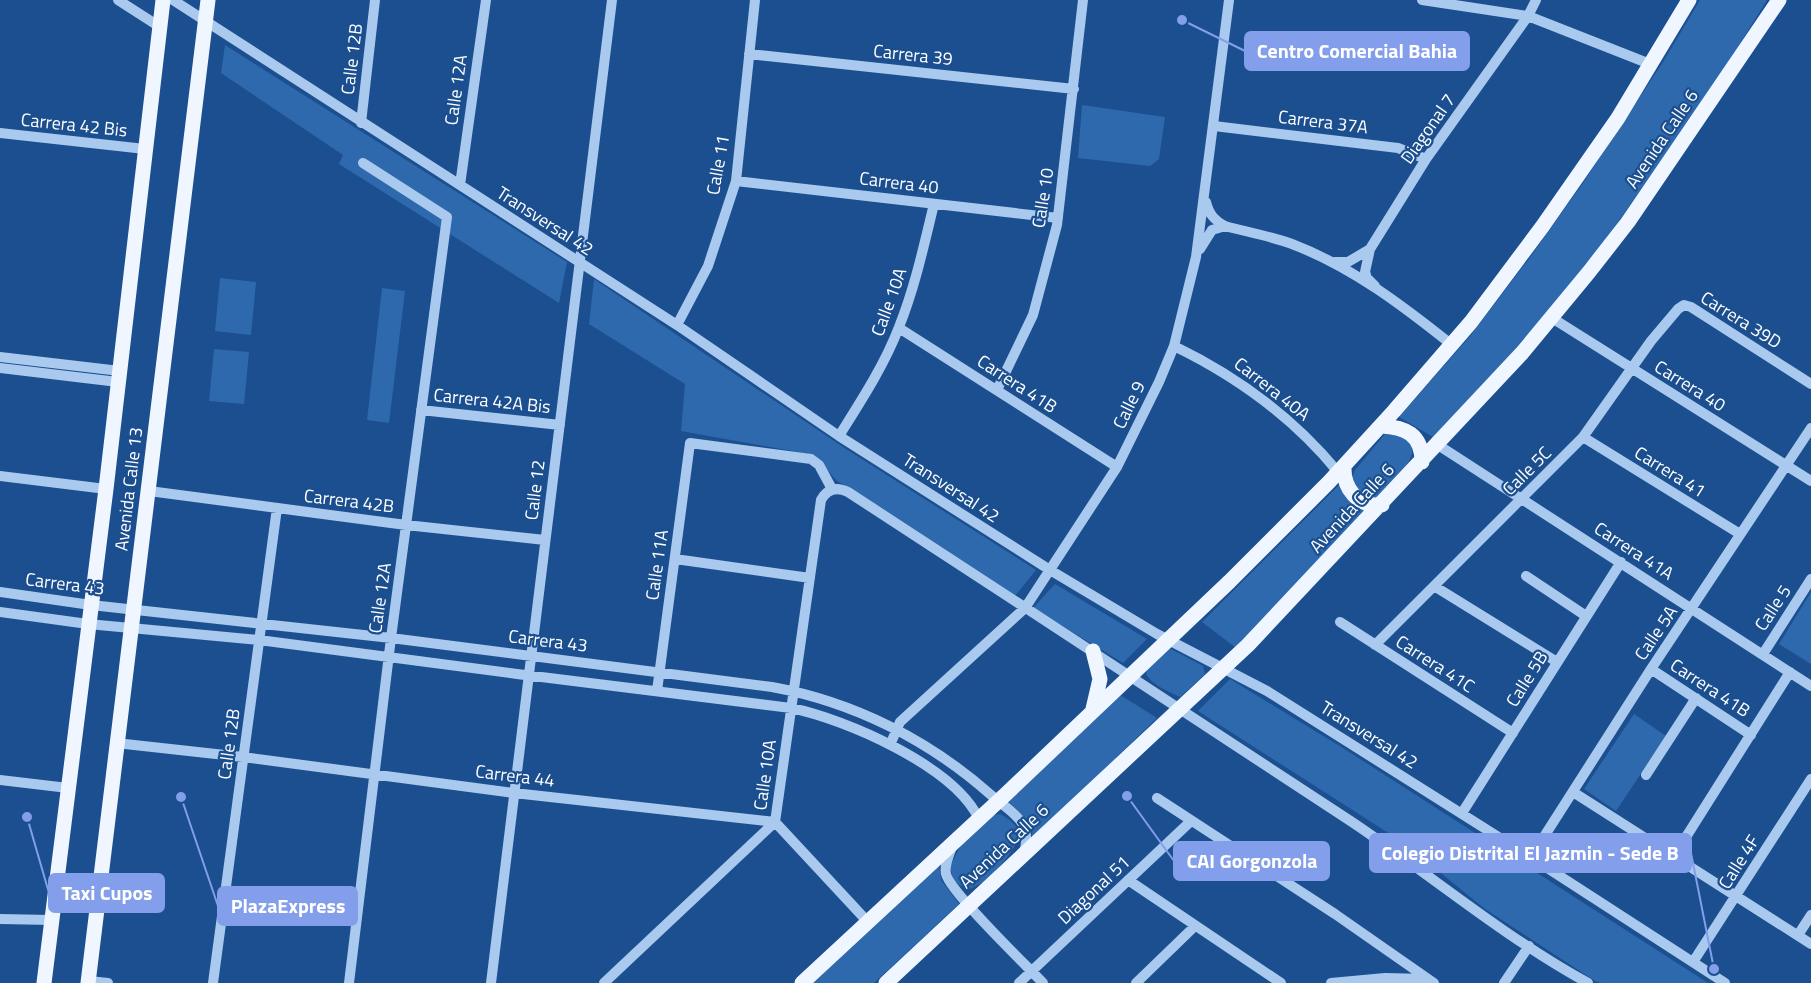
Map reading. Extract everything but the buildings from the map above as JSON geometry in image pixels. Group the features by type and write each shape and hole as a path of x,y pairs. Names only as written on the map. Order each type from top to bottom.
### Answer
{"main road":[{"name":"Avenida Calle 13","path":"44,983 106,489 163,0"},
{"name":"Avenida Calle 13","path":"89,982 116,743 208,0"},
{"name":"Avenida Calle 6","path":"802,983 999,801 1257,554 1381,426 1452,345 1542,227 1618,118 1689,0"},
{"name":"Avenida Calle 6","path":"886,983 1257,637 1438,445 1552,318 1589,272 1657,182 1779,0"},
{"path":"1381,426 1399,427 1410,433 1421,449 1422,462"},
{"path":"1341,469 1345,483 1354,497 1366,504 1382,505"},
{"path":"1093,651 1100,679 1093,711"}],"street":[{"path":"118,0 160,27"},
{"name":"Transversal 42","path":"172,0 677,325 839,436 1050,570 1168,639 1267,691 1462,813 1725,983"},
{"name":"Calle 12B","path":"361,123 375,0"},
{"name":"Calle 12A","path":"460,185 486,0"},
{"name":"Calle 12","path":"491,983 612,0"},
{"name":"Calle 11","path":"677,325 708,266 736,181 755,0"},
{"name":"Calle 10","path":"997,390 1033,315 1058,218 1083,0"},
{"name":"Calle 9","path":"890,745 900,723 1025,608 1117,467 1143,417 1174,346 1196,257 1229,0"},
{"path":"1422,0 1528,16 1650,64"},
{"name":"Diagonal 7","path":"1375,286 1367,278 1365,272 1370,249 1426,159 1528,16 1536,0"},
{"name":"Carrera 39","path":"749,54 1074,89"},
{"name":"Carrera 37A","path":"1214,126 1398,148 1426,159"},
{"name":"Carrera 42 Bis","path":"0,133 145,149"},
{"name":"Calle 12A","path":"349,983 388,657 447,217 363,163"},
{"name":"Carrera 40","path":"736,181 1058,218"},
{"path":"1205,196 1210,214 1215,220 1225,226 1290,244 1333,261 1375,286 1452,345"},
{"name":"Calle 10A","path":"839,436 876,375 899,328 919,269 934,204"},
{"path":"1196,257 1212,230 1225,226"},
{"path":"1333,261 1348,262 1370,249"},
{"name":"Calle 5C","path":"1376,645 1583,437 1651,341 1684,305"},
{"name":"Carrera 39D","path":"1684,305 1691,307 1811,384"},
{"name":"Carrera 40","path":"1552,318 1811,481"},
{"name":"Carrera 41B","path":"899,328 1117,467"},
{"name":"Carrera 40A","path":"1174,346 1223,372 1259,396 1341,469"},
{"path":"0,357 119,377"},
{"path":"0,368 119,377"},
{"name":"Carrera 42A Bis","path":"421,410 560,425"},
{"name":"Calle 5A","path":"1531,857 1651,669 1811,428"},
{"name":"Carrera 41","path":"1583,437 1740,534"},
{"name":"Calle 11A","path":"657,691 690,443 808,458 819,465 832,489"},
{"name":"Carrera 41A","path":"1438,445 1811,686"},
{"path":"0,476 106,489"},
{"path":"832,489 842,489 848,492 1130,675 1394,850 1458,898 1529,946 1588,983"},
{"name":"Calle 10A","path":"604,983 775,822 821,500 832,489"},
{"name":"Carrera 42B","path":"149,491 406,525 545,540"},
{"name":"Calle 12B","path":"213,983 277,508"},
{"path":"675,559 810,578"},
{"name":"Calle 5B","path":"1462,813 1621,562"},
{"path":"1526,576 1586,616"},
{"name":"Calle 5","path":"1763,654 1811,579"},
{"path":"1434,586 1557,662"},
{"name":"Carrera 43","path":"0,592 391,638 793,691 849,709 897,729 944,757 1020,821 1026,830 1028,839 1024,853"},
{"name":"Carrera 43","path":"0,612 88,624 259,640 791,708 826,717 890,745 922,764 954,788 972,806 979,819"},
{"name":"Carrera 41C","path":"1340,622 1513,733"},
{"name":"Carrera 41B","path":"1651,669 1751,735"},
{"path":"1674,856 1790,672"},
{"path":"1646,775 1696,698"},
{"name":"Carrera 44","path":"116,743 243,757 514,793 775,822"},
{"name":"Calle 4F","path":"1693,962 1811,779"},
{"path":"0,780 68,788"},
{"path":"1573,792 1811,944"},
{"path":"1157,798 1335,914 1431,981"},
{"name":"Diagonal 51","path":"1019,983 1191,821"},
{"path":"775,822 867,921"},
{"path":"955,841 947,861 946,875 954,888 1043,983"},
{"path":"1128,880 1281,983"},
{"path":"1798,935 1811,915"},
{"path":"0,919 52,920"},
{"path":"1136,983 1195,926"},
{"path":"1504,983 1529,946"},
{"path":"1331,983 1373,979 1431,981"},
{"path":"89,982 108,983"}],"shaded area":[{"path":"1700,0 1767,0 1726,66 1605,241 1512,354 1433,437 1399,417 1471,335 1531,256 1585,180 1663,62"},
{"path":"225,45 567,262 559,303 339,164 343,155 221,73"},
{"path":"1082,105 1165,117 1159,159 1150,166 1078,158"},
{"path":"220,278 256,282 251,335 215,331"},
{"path":"594,279 846,449 1036,570 1015,596 836,480 814,455 681,431 685,384 589,324"},
{"path":"382,288 405,291 389,423 367,420"},
{"path":"214,349 249,352 244,404 209,401"},
{"path":"1389,429 1403,435 1408,440 1412,446 1410,459 1400,476 1382,497 1367,502 1351,479 1355,470"},
{"path":"1339,485 1344,493 1368,509 1236,648 1202,622"},
{"path":"1055,584 1147,639 1123,663 1033,608"},
{"path":"1811,592 1811,664 1779,644"},
{"path":"1169,648 1203,666 1205,674 1180,697 1156,685 1146,674 1147,669"},
{"path":"1230,679 1343,748 1708,983 1601,983 1595,981 1485,909 1404,843 1198,711"},
{"path":"1117,693 1157,718 1032,839 1028,822 1008,801"},
{"path":"1634,714 1666,736 1616,811 1584,789"},
{"path":"1000,814 1018,830 1017,843 987,880 970,889 959,885 953,879 950,866 961,845 990,816"},
{"path":"939,865 941,880 959,904 874,983 811,983"}],"place":[{"name":"Centro Comercial Bahia","path":"1182,20"},
{"name":"CAI Gorgonzola","path":"1127,796"},
{"name":"PlazaExpress","path":"181,797"},
{"name":"Taxi Cupos","path":"27,817"},
{"name":"Colegio Distrital El Jazmin - Sede B","path":"1714,969"}]}
